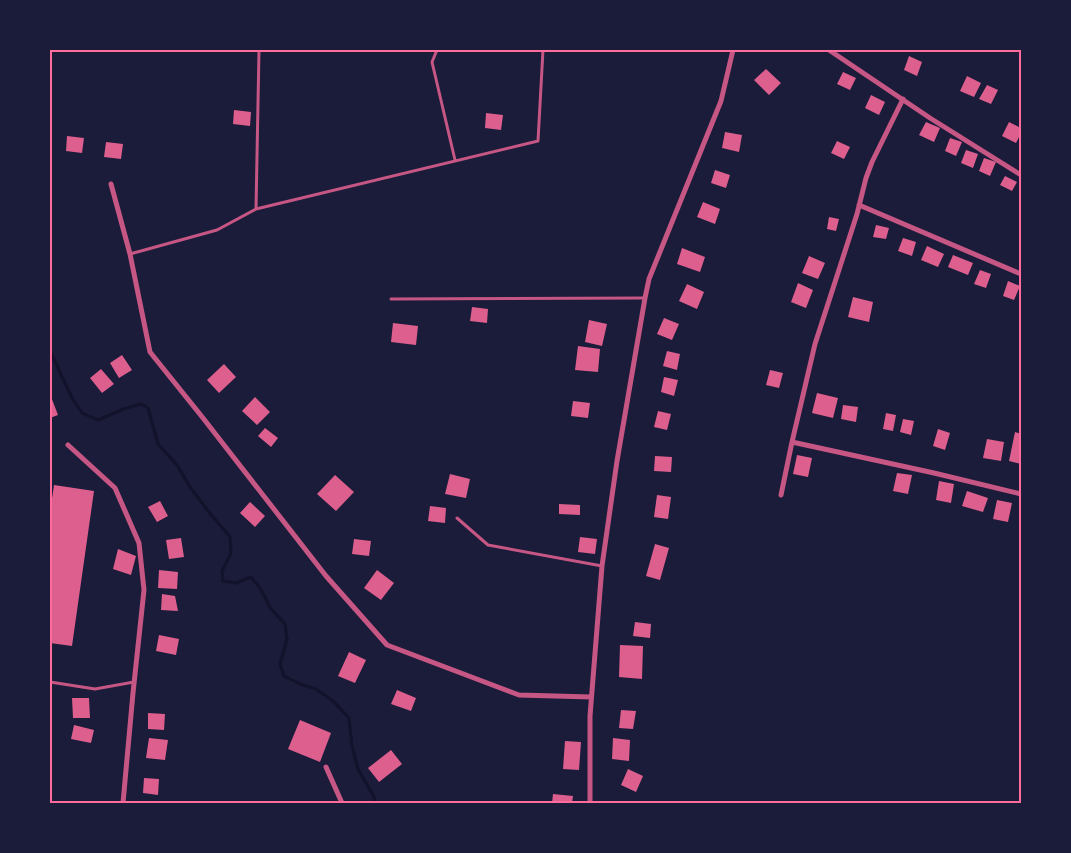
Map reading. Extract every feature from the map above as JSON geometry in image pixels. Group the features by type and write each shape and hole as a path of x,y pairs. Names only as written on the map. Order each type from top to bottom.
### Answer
{"street":[{"path":"590,803 590,716 602,566 645,298 649,278 721,101 733,50"},
{"path":"829,50 945,128 1021,175"},
{"path":"781,495 815,344 866,178 903,99"},
{"path":"111,184 130,254 150,352 204,418 326,576 387,645 520,695 591,697"},
{"path":"859,205 1021,274"},
{"path":"792,442 1021,494"},
{"path":"68,445 115,488 139,543 144,590 122,803"},
{"path":"326,767 342,803"}],"lane":[{"path":"256,209 259,50"},
{"path":"437,50 432,62 455,160"},
{"path":"130,254 217,230 256,209 455,160 538,142 543,50"},
{"path":"390,299 645,298"},
{"path":"457,518 488,545 602,566"},
{"path":"50,682 95,689 134,682"}],"building":[{"path":"909,56 922,62 917,76 904,70"},
{"path":"766,69 781,83 769,95 754,80"},
{"path":"843,72 856,78 850,90 837,84"},
{"path":"967,76 981,83 974,97 960,91"},
{"path":"987,85 998,90 991,104 979,99"},
{"path":"871,95 885,102 879,115 865,108"},
{"path":"234,110 251,112 250,126 233,124"},
{"path":"486,113 503,115 501,130 485,128"},
{"path":"926,122 940,128 934,142 919,135"},
{"path":"1009,122 1021,128 1021,133 1016,143 1002,136"},
{"path":"725,132 742,135 739,152 722,148"},
{"path":"67,136 84,138 82,153 66,151"},
{"path":"950,138 962,142 956,156 945,151"},
{"path":"837,141 850,147 844,159 831,153"},
{"path":"106,142 123,144 121,159 104,157"},
{"path":"966,150 978,154 973,168 961,163"},
{"path":"984,158 996,162 990,176 979,171"},
{"path":"715,170 730,175 726,188 711,183"},
{"path":"1005,176 1017,182 1012,191 1000,185"},
{"path":"703,202 720,209 715,224 697,217"},
{"path":"829,217 839,219 836,231 827,229"},
{"path":"876,225 889,228 886,239 873,237"},
{"path":"903,238 916,242 912,256 898,251"},
{"path":"927,246 944,254 938,267 921,260"},
{"path":"682,248 705,257 700,272 677,264"},
{"path":"953,255 973,263 968,275 948,267"},
{"path":"809,256 825,263 818,279 802,273"},
{"path":"980,270 991,274 986,288 974,284"},
{"path":"1008,281 1020,286 1014,300 1003,296"},
{"path":"798,283 813,290 806,308 791,302"},
{"path":"687,284 704,292 697,309 679,301"},
{"path":"853,297 873,302 869,322 848,317"},
{"path":"472,307 488,309 487,323 470,321"},
{"path":"664,318 679,324 672,340 657,334"},
{"path":"589,320 607,324 602,346 585,342"},
{"path":"393,323 418,326 416,345 391,342"},
{"path":"578,346 600,349 598,372 575,370"},
{"path":"667,351 680,354 677,370 663,366"},
{"path":"122,355 132,370 119,378 110,363"},
{"path":"224,364 236,377 219,393 207,380"},
{"path":"101,369 114,384 102,393 90,378"},
{"path":"770,370 783,373 779,388 766,385"},
{"path":"664,377 678,380 674,396 661,392"},
{"path":"817,393 838,398 833,418 812,413"},
{"path":"50,394 58,415 50,418"},
{"path":"255,397 270,412 257,425 242,411"},
{"path":"573,401 590,403 588,418 571,416"},
{"path":"843,405 858,407 856,422 841,419"},
{"path":"658,411 671,414 667,430 654,427"},
{"path":"886,413 896,415 893,431 883,429"},
{"path":"903,419 914,421 911,435 900,432"},
{"path":"265,428 278,438 271,447 258,436"},
{"path":"938,429 950,433 945,450 933,446"},
{"path":"1015,432 1021,434 1021,464 1009,461"},
{"path":"987,439 1004,442 1001,461 983,458"},
{"path":"797,455 812,458 808,477 793,474"},
{"path":"655,456 672,457 671,472 654,471"},
{"path":"897,473 912,475 908,494 893,491"},
{"path":"450,474 470,479 466,498 445,494"},
{"path":"335,475 354,492 336,511 317,494"},
{"path":"939,481 954,484 951,503 936,500"},
{"path":"54,485 94,491 72,646 50,643 50,512"},
{"path":"967,491 988,498 983,512 962,506"},
{"path":"657,495 671,497 668,519 654,517"},
{"path":"997,500 1012,503 1008,522 993,519"},
{"path":"160,501 168,516 157,522 148,507"},
{"path":"250,502 265,516 255,527 240,513"},
{"path":"559,504 580,505 580,515 559,514"},
{"path":"430,506 446,508 445,523 428,521"},
{"path":"580,537 597,539 595,554 578,552"},
{"path":"181,538 184,557 169,559 166,540"},
{"path":"354,539 371,541 369,556 352,554"},
{"path":"655,544 669,548 660,580 646,576"},
{"path":"118,549 136,556 131,575 113,569"},
{"path":"159,570 178,572 177,589 158,588"},
{"path":"377,570 394,583 381,600 364,588"},
{"path":"162,594 175,596 178,611 161,610"},
{"path":"635,622 651,624 650,638 633,636"},
{"path":"159,635 179,639 176,655 156,651"},
{"path":"620,645 643,646 642,679 619,677"},
{"path":"349,652 366,660 355,683 338,676"},
{"path":"397,690 416,698 411,711 391,704"},
{"path":"72,698 89,698 90,718 73,718"},
{"path":"621,710 636,711 633,729 619,728"},
{"path":"148,713 165,714 164,730 148,729"},
{"path":"300,720 331,733 320,762 288,749"},
{"path":"74,725 94,730 91,743 71,739"},
{"path":"149,738 168,740 165,760 146,758"},
{"path":"613,738 630,740 629,761 612,759"},
{"path":"565,741 581,742 579,770 563,769"},
{"path":"391,750 402,764 379,782 368,768"},
{"path":"628,769 643,776 636,792 621,785"},
{"path":"144,778 159,779 158,795 143,793"},
{"path":"553,794 573,796 572,803 552,803"}],"waterway":[{"path":"50,351 72,398 82,413 98,420 141,404 148,408 158,444 177,465 190,487 230,537 231,553 222,571 223,581 236,583 251,577 260,588 271,609 285,624 287,639 280,664 284,676 316,689 333,701 349,718 352,746 358,769 376,803"}]}
